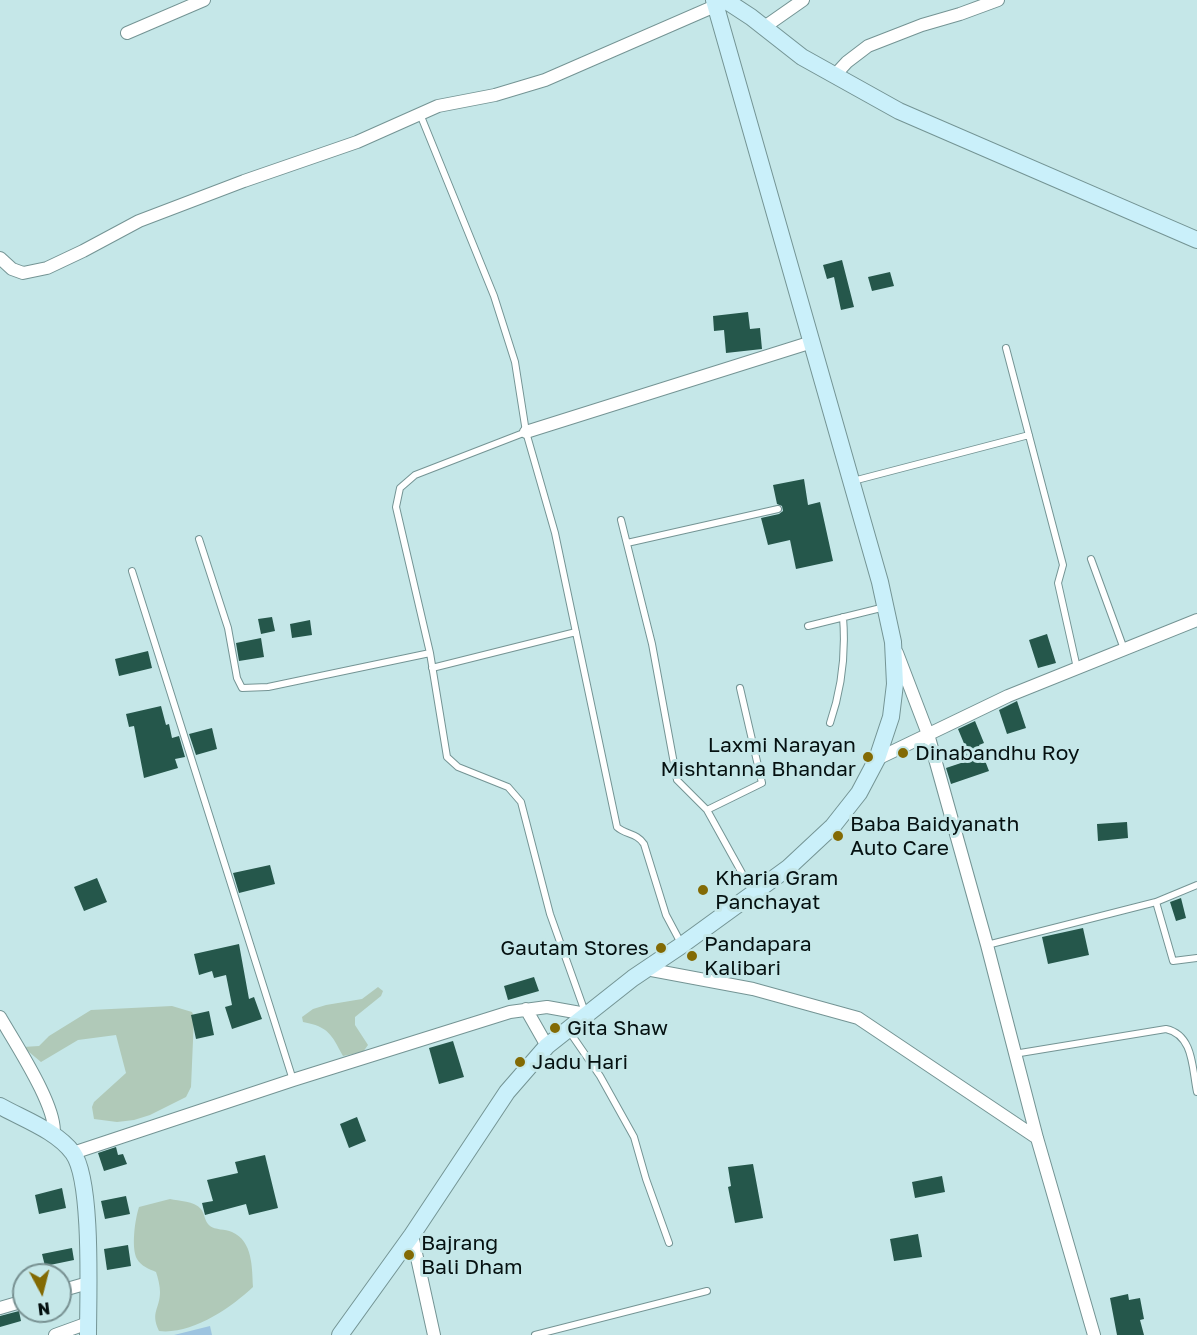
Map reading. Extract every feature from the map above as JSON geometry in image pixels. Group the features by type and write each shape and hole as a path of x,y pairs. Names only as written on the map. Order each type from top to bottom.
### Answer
{"main road":[{"path":"718,2 763,28 802,57 899,111 1197,240"},
{"path":"340,1335 412,1235 507,1092 548,1046 567,1028 646,969 788,868 833,826 860,793 877,759 891,717 895,684 893,642 886,607 718,2"},
{"path":"0,1106 53,1136 73,1153 82,1177 85,1200 88,1329"}],"street":[{"path":"127,33 204,0"},
{"path":"763,28 803,0"},
{"path":"835,75 847,62 868,46 906,30 998,0"},
{"path":"0,258 12,269 23,273 47,268 139,221 244,181 357,142 438,106 481,99 545,80 718,2"},
{"path":"526,432 812,342"},
{"path":"877,759 1008,696 1197,620"},
{"path":"893,642 928,734 987,945 1036,1138 1094,1335"},
{"path":"646,969 753,989 858,1018 1036,1138"},
{"path":"73,1153 293,1080 510,1012 560,1008 586,1014"},
{"path":"526,1009 548,1046"},
{"path":"0,1017 38,1083 54,1122 53,1136"},
{"path":"412,1235 434,1335"},
{"path":"72,1288 88,1283"},
{"path":"55,1335 88,1329"}],"lane":[{"path":"420,114 494,296 515,362 526,432 555,533 617,827 622,832 640,838 644,843 666,915 682,945"},
{"path":"1006,348 1063,564 1058,583 1077,668"},
{"path":"526,432 415,475 404,483 398,494 397,513 430,653 447,757 458,767 508,787 521,802 550,915 586,1014"},
{"path":"852,482 1029,435"},
{"path":"627,543 778,509"},
{"path":"621,520 652,644 677,780 707,810 754,893"},
{"path":"199,539 228,627 237,678 242,688 268,687 430,653"},
{"path":"1091,559 1124,650"},
{"path":"132,571 293,1080"},
{"path":"807,626 886,607"},
{"path":"830,723 842,678 845,638 843,617"},
{"path":"432,669 576,632"},
{"path":"707,810 762,783 740,688"},
{"path":"987,945 1156,902 1197,885"},
{"path":"1156,902 1173,962 1197,958"},
{"path":"567,1028 600,1076 634,1137 669,1243"},
{"path":"1014,1054 1166,1029 1172,1030 1182,1036 1188,1046 1197,1092"},
{"path":"535,1335 706,1291"}],"green space":[{"path":"378,987 383,991 381,996 355,1017 355,1025 368,1045 363,1052 343,1056 324,1029 303,1022 302,1017 313,1009 362,999"},
{"path":"172,1006 192,1012 194,1017 191,1087 186,1097 150,1115 134,1120 117,1122 94,1119 92,1107 94,1102 126,1073 116,1035 78,1040 41,1062 23,1047 39,1046 49,1036 91,1010"},
{"path":"170,1199 194,1204 201,1209 210,1226 239,1236 248,1248 253,1287 234,1303 210,1318 184,1329 159,1331 155,1319 160,1298 158,1279 156,1272 137,1259 134,1233 139,1207"}],"water":[{"path":"210,1326 212,1335 174,1335"}],"building":[{"path":"842,260 854,307 841,310 834,277 827,279 823,265"},
{"path":"890,272 894,286 872,291 868,277"},
{"path":"748,312 750,329 760,328 762,349 726,353 724,330 714,331 713,316"},
{"path":"804,479 808,505 820,502 833,561 796,569 790,540 768,545 761,518 783,511 782,506 777,504 773,485"},
{"path":"272,617 275,631 261,634 258,619"},
{"path":"310,620 312,635 292,638 290,624"},
{"path":"1047,634 1056,663 1038,668 1029,640"},
{"path":"261,638 264,657 239,661 236,643"},
{"path":"148,651 152,668 119,676 115,659"},
{"path":"1017,701 1026,728 1007,734 999,710"},
{"path":"161,706 172,738 179,736 185,757 175,759 178,768 144,778 134,726 129,727 126,714"},
{"path":"975,721 984,743 979,745 989,771 951,784 946,768 964,762 961,755 968,753 958,729"},
{"path":"212,728 217,749 196,755 189,734"},
{"path":"1127,822 1128,838 1098,841 1097,824"},
{"path":"270,865 275,884 239,893 233,873"},
{"path":"97,878 107,902 84,911 74,887"},
{"path":"1181,898 1186,918 1176,921 1170,902"},
{"path":"1083,928 1089,955 1048,964 1042,937"},
{"path":"239,944 249,999 254,997 262,1019 232,1029 225,1007 232,1005 226,975 214,978 212,971 199,975 194,954"},
{"path":"534,977 539,991 508,1000 504,986"},
{"path":"209,1011 214,1035 196,1039 191,1015"},
{"path":"453,1041 464,1077 439,1084 429,1048"},
{"path":"357,1117 366,1141 349,1148 340,1124"},
{"path":"116,1147 118,1155 123,1154 127,1164 104,1171 98,1153"},
{"path":"265,1155 278,1208 249,1215 246,1204 205,1215 202,1203 213,1201 207,1180 238,1173 235,1162"},
{"path":"753,1164 763,1218 735,1223 728,1187 731,1186 728,1167"},
{"path":"942,1176 945,1192 915,1198 912,1182"},
{"path":"62,1188 66,1208 39,1214 35,1195"},
{"path":"126,1196 130,1214 105,1219 101,1201"},
{"path":"918,1234 922,1257 894,1261 890,1239"},
{"path":"128,1245 131,1266 107,1270 104,1249"},
{"path":"72,1248 74,1260 44,1263 42,1254"},
{"path":"1128,1294 1129,1300 1140,1298 1144,1319 1140,1320 1144,1335 1117,1335 1110,1298"},
{"path":"12,1313 12,1323 14,1323 0,1327 0,1316"}],"place":[{"name":"Dinabandhu Roy","path":"903,753"},
{"name":"Laxmi Narayan Mishtanna Bhandar","path":"868,757"},
{"name":"Baba Baidyanath Auto Care","path":"838,836"},
{"name":"Kharia Gram Panchayat","path":"703,890"},
{"name":"Gautam Stores","path":"661,948"},
{"name":"Pandapara Kalibari","path":"692,956"},
{"name":"Gita Shaw","path":"555,1028"},
{"name":"Jadu Hari","path":"520,1062"},
{"name":"Bajrang Bali Dham","path":"409,1255"}]}
